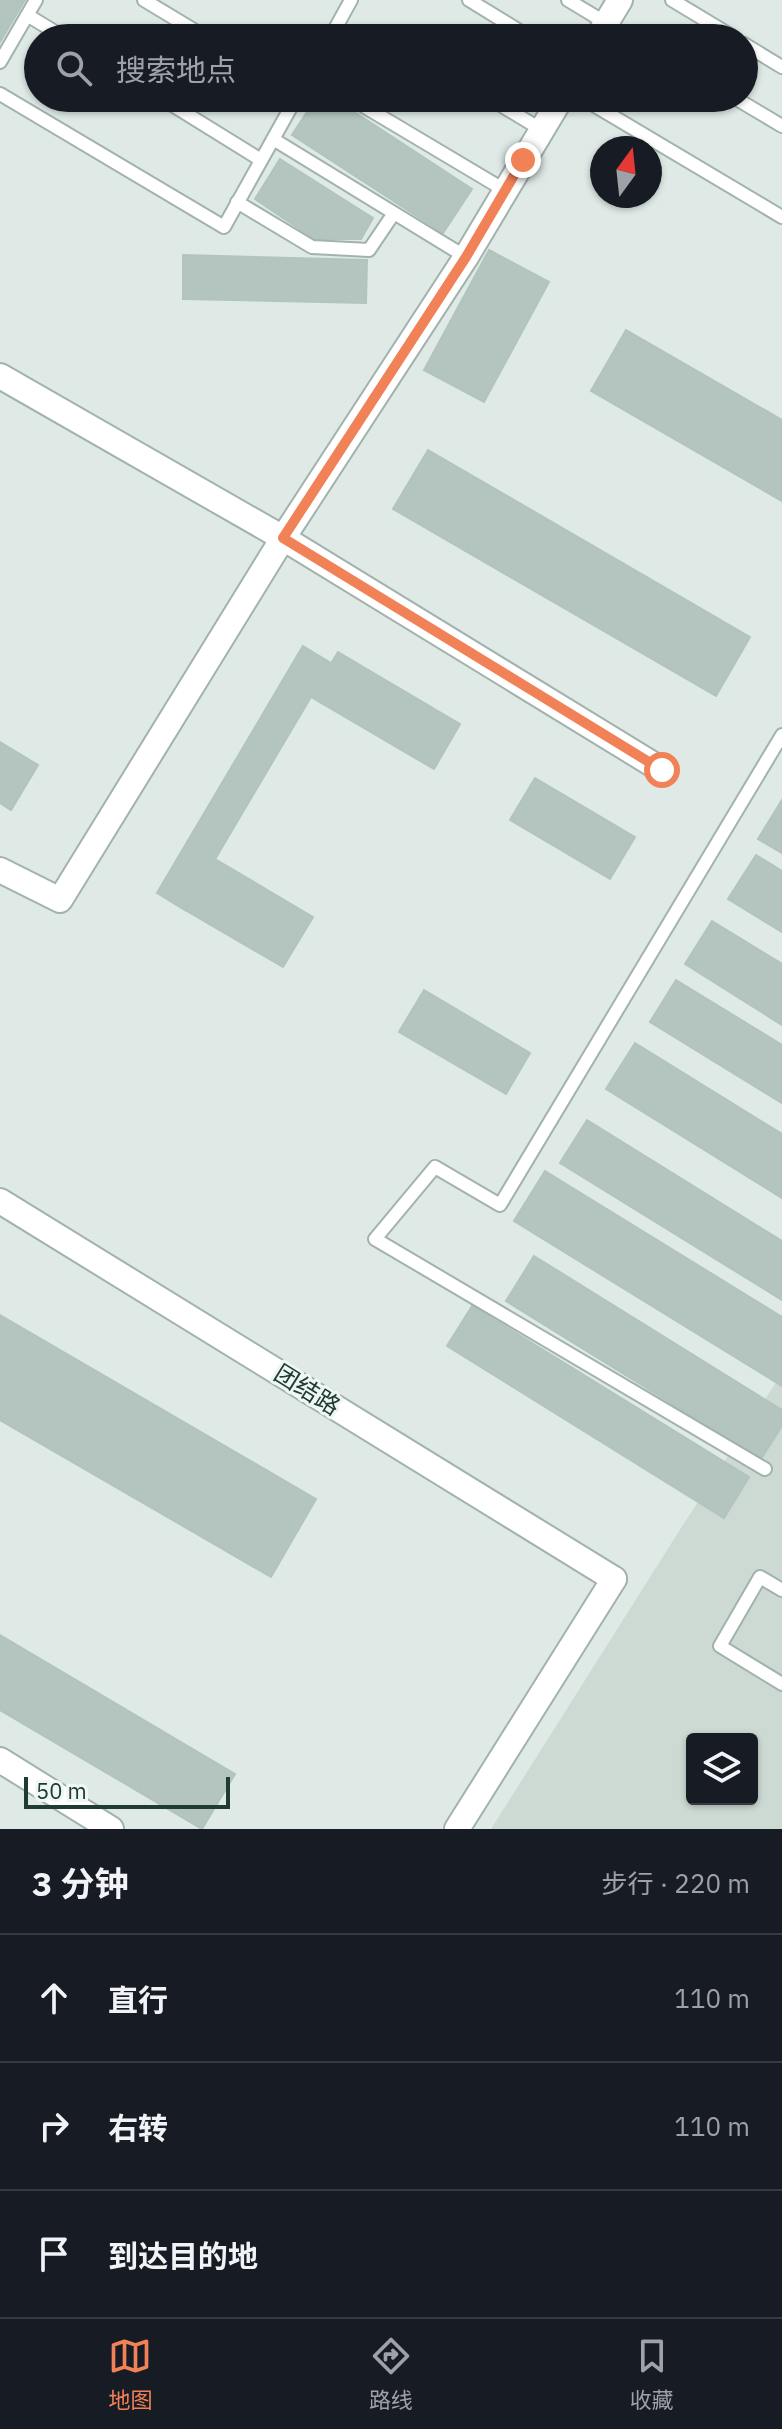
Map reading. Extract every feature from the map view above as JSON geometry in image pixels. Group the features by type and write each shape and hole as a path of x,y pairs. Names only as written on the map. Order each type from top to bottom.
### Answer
{"street":[{"path":"606,24 620,0"},
{"path":"0,870 60,900 283,538 466,257 553,112"},
{"path":"0,376 283,538 662,770"},
{"name":"团结路","path":"0,1201 614,1579 457,1829"},
{"path":"0,1760 111,1829"}],"lane":[{"path":"0,62 36,0"},
{"path":"144,0 184,24"},
{"path":"338,24 351,0"},
{"path":"469,0 508,24"},
{"path":"568,0 595,24"},
{"path":"672,0 712,24"},
{"path":"27,15 42,24"},
{"path":"758,52 782,67"},
{"path":"0,94 24,108"},
{"path":"30,112 224,227 288,112"},
{"path":"184,112 261,160"},
{"path":"373,112 506,191"},
{"path":"512,112 542,130"},
{"path":"606,112 782,217"},
{"path":"758,112 782,126"},
{"path":"273,139 466,257"},
{"path":"237,202 312,247 369,250 394,213"},
{"path":"765,1469 375,1239 435,1167 500,1205 782,735"},
{"path":"782,1590 760,1577 720,1646 782,1684"}],"shaded area":[{"path":"782,1373 782,1829 491,1829 681,1528"}],"building":[{"path":"0,0 25,0 0,42"},
{"path":"307,112 354,112 472,189 443,233 292,135"},
{"path":"280,159 373,218 361,239 314,239 255,199"},
{"path":"489,250 549,282 484,402 424,370"},
{"path":"183,255 367,260 366,303 183,299"},
{"path":"626,330 782,420 782,501 591,391"},
{"path":"428,450 750,637 716,696 393,509"},
{"path":"303,646 331,663 185,910 157,893"},
{"path":"338,652 460,724 434,769 311,697"},
{"path":"0,742 38,765 11,810 0,803"},
{"path":"535,778 635,837 610,879 510,820"},
{"path":"782,800 782,853 758,839"},
{"path":"756,855 782,871 782,932 728,899"},
{"path":"215,859 313,917 283,967 185,910"},
{"path":"712,921 782,964 782,1025 685,964"},
{"path":"676,980 782,1045 782,1103 650,1022"},
{"path":"424,990 530,1053 506,1094 399,1032"},
{"path":"635,1043 782,1134 782,1198 606,1089"},
{"path":"587,1120 782,1241 782,1300 560,1163"},
{"path":"545,1171 782,1317 782,1386 514,1221"},
{"path":"534,1256 782,1410 782,1426 761,1459 506,1301"},
{"path":"472,1306 749,1477 724,1518 447,1346"},
{"path":"0,1315 316,1499 271,1577 0,1420"},
{"path":"0,1635 235,1774 202,1829 0,1710"}],"route":[{"path":"523,160 466,257 283,538 662,770"}]}
